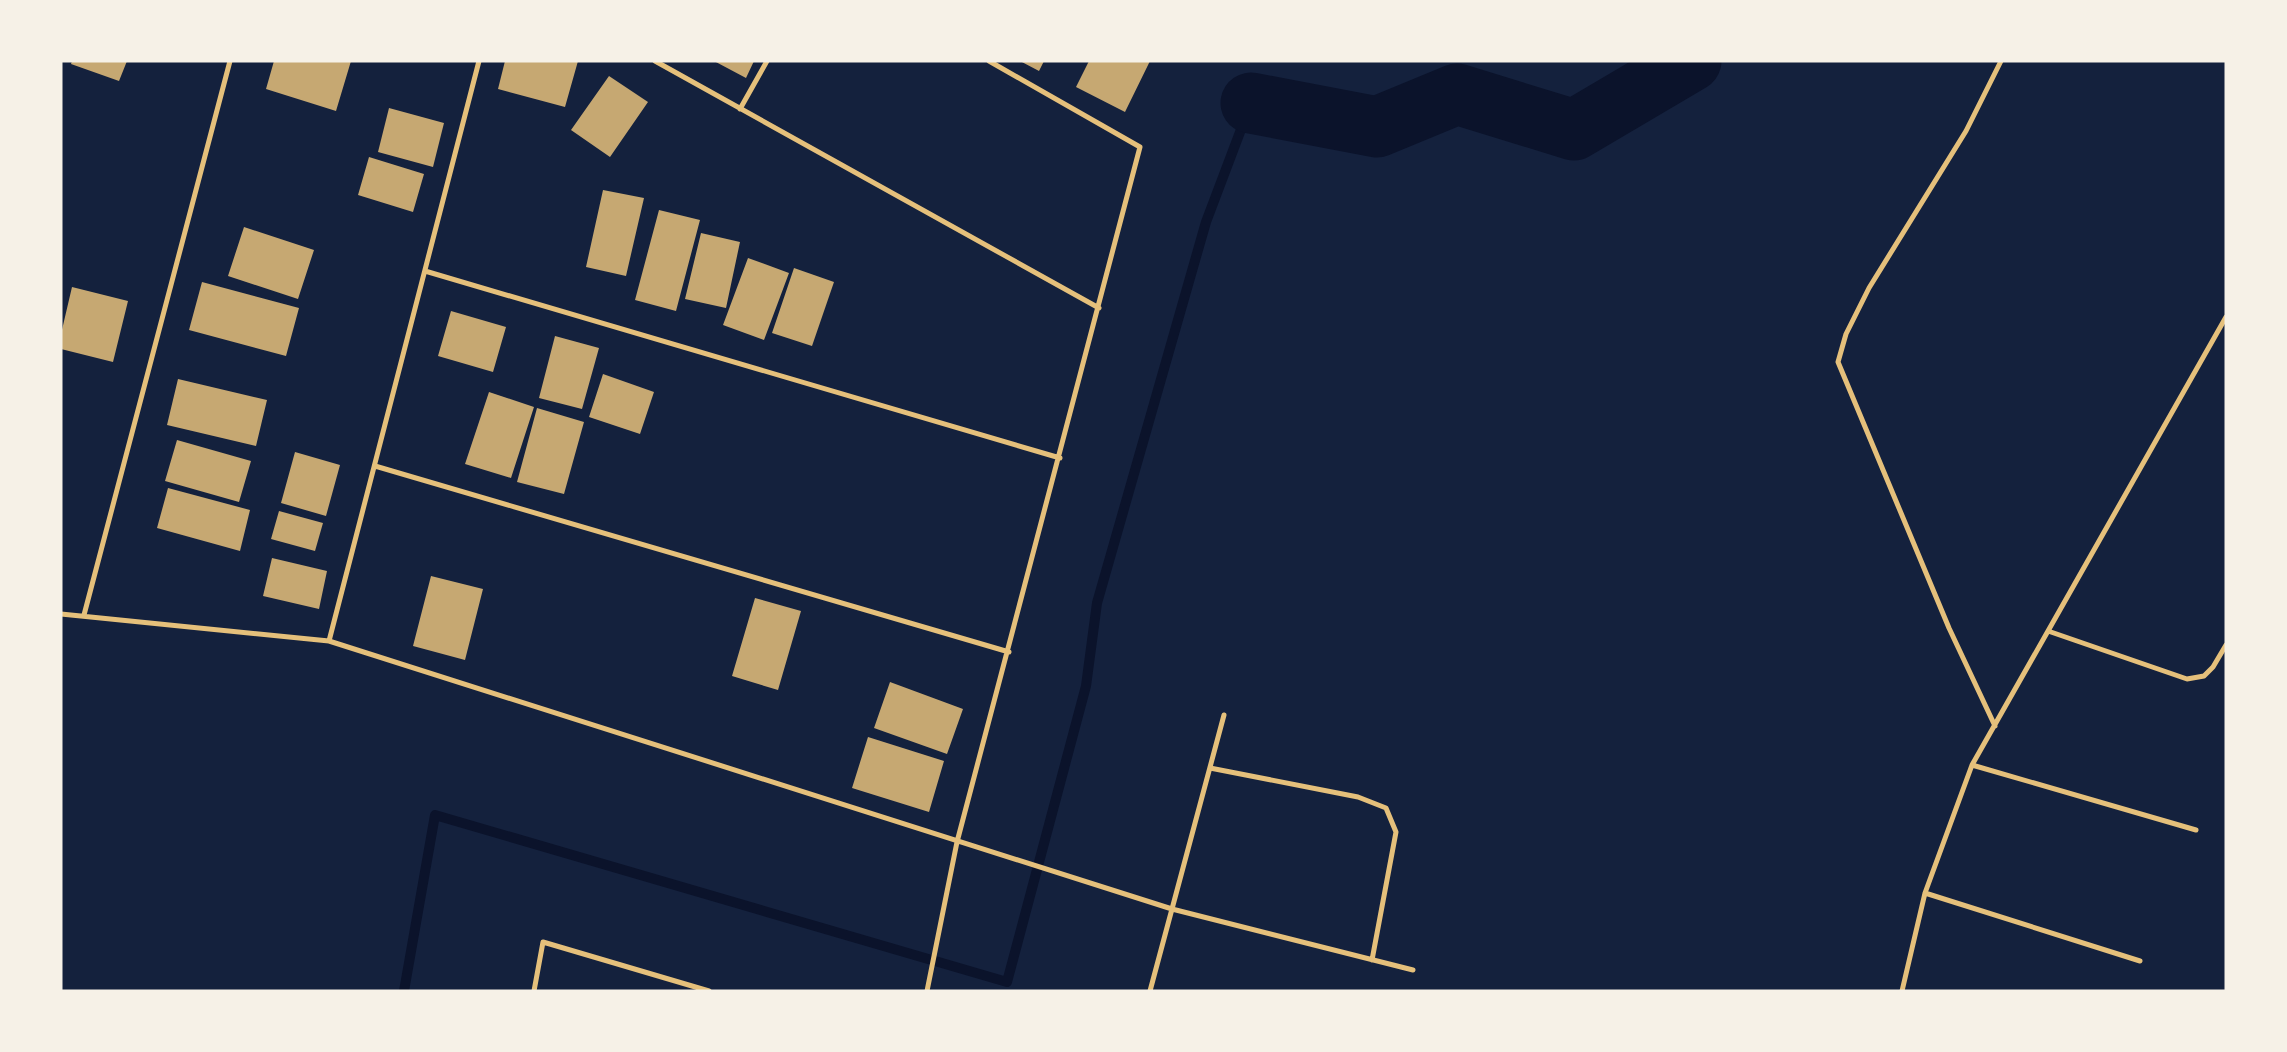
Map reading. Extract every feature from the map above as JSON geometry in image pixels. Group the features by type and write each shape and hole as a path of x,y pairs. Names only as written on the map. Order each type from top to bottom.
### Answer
{"street":[{"path":"84,615 230,61"},
{"path":"329,641 479,61"},
{"path":"655,61 1100,308"},
{"path":"740,109 768,61"},
{"path":"927,991 958,842 1100,308 1140,147 989,61"},
{"path":"1994,726 1950,628 1838,362 1846,334 1869,288 1966,131 2001,61"},
{"path":"425,271 1060,458"},
{"path":"1902,991 1925,893 1972,765 2226,317"},
{"path":"375,466 1009,652"},
{"path":"61,614 329,641 1172,909 1413,970"},
{"path":"2048,631 2187,679 2204,676 2213,667 2226,646"},
{"path":"1150,991 1224,715"},
{"path":"1972,765 2196,830"},
{"path":"1210,768 1358,798 1386,808 1396,832 1372,960"},
{"path":"1925,893 2140,961"},
{"path":"534,991 544,942 709,991"}],"building":[{"path":"72,61 127,61 119,81 71,64"},
{"path":"274,61 351,61 336,111 266,89"},
{"path":"505,61 578,61 565,107 498,89"},
{"path":"714,61 754,61 746,78"},
{"path":"1020,61 1044,61 1039,71"},
{"path":"1089,61 1150,61 1125,112 1076,87"},
{"path":"609,76 648,102 610,157 571,130"},
{"path":"389,108 444,123 433,167 378,152"},
{"path":"369,157 424,174 413,212 358,195"},
{"path":"603,190 644,198 626,276 586,267"},
{"path":"659,210 700,220 676,311 635,300"},
{"path":"244,227 314,250 298,299 228,276"},
{"path":"701,233 740,242 726,308 685,299"},
{"path":"748,258 789,273 764,340 723,325"},
{"path":"794,268 834,282 812,346 772,333"},
{"path":"202,282 299,308 286,356 189,330"},
{"path":"72,287 128,301 113,362 61,349 61,334"},
{"path":"451,311 506,327 493,372 438,356"},
{"path":"555,336 599,348 582,409 539,398"},
{"path":"603,374 654,392 640,434 589,417"},
{"path":"178,379 267,400 256,446 167,425"},
{"path":"489,392 534,407 511,478 465,464"},
{"path":"537,408 584,422 564,494 517,482"},
{"path":"177,440 251,461 239,502 165,481"},
{"path":"295,452 340,465 326,516 281,503"},
{"path":"168,488 250,510 240,551 157,528"},
{"path":"279,511 323,523 315,551 271,539"},
{"path":"272,558 327,571 319,609 263,596"},
{"path":"431,576 483,589 465,660 413,646"},
{"path":"755,598 801,611 778,690 732,676"},
{"path":"890,682 963,709 947,754 874,728"},
{"path":"868,737 944,761 929,812 852,788"}],"waterway":[{"path":"1251,103 1377,127 1457,94 1574,130 1691,61"},
{"path":"404,991 435,815 1007,982 1086,686 1097,603 1206,222 1251,103"}]}
